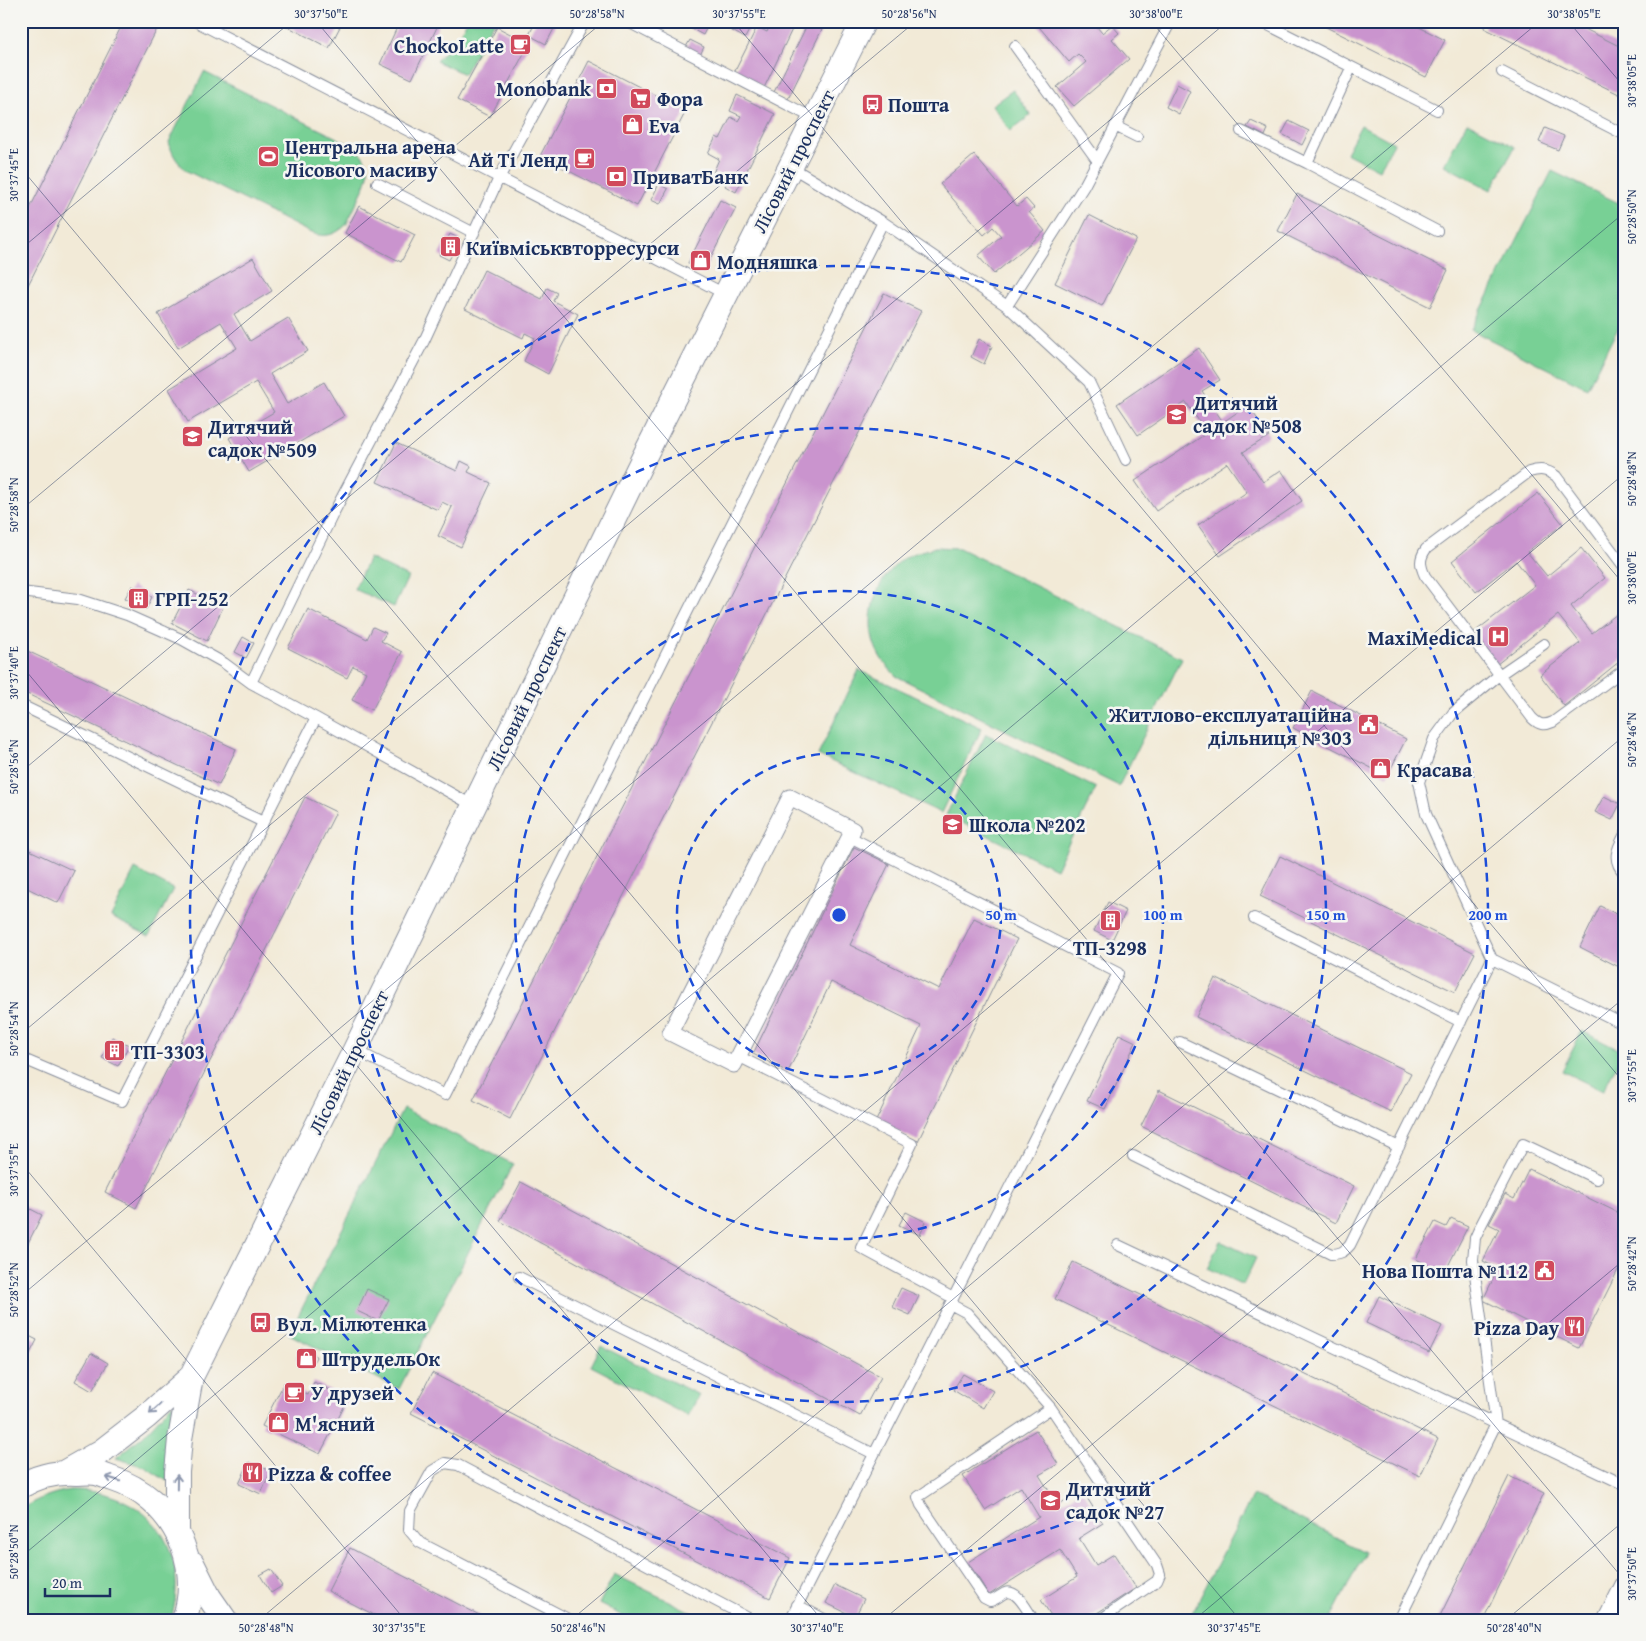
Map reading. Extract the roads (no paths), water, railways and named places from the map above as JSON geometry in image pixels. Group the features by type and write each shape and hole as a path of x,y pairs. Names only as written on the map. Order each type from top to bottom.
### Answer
{"street":[{"name":"Лісовий проспект","path":"180,1540 178,1464 180,1439 191,1377 355,1050 725,294 864,21"},
{"path":"790,798 853,830 738,1056 734,1065 670,1033 790,798"},
{"name":"Лісовий проспект","path":"64,1472 102,1451 146,1417 191,1377"},
{"path":"24,1484 47,1475 64,1472 96,1473 127,1483 153,1501 180,1540 209,1598 224,1620"},
{"path":"180,1540 190,1573 189,1606 184,1620"},
{"path":"1608,1620 1625,1586"}],"lane":[{"path":"195,21 725,294"},
{"path":"250,683 332,516 424,341 499,178 585,21"},
{"path":"626,21 815,119"},
{"path":"1007,306 1084,186 1171,21"},
{"path":"1260,21 1436,110"},
{"path":"1015,46 1097,160"},
{"path":"1307,163 1351,68"},
{"path":"1502,72 1625,135"},
{"path":"1115,126 1137,137"},
{"path":"1241,131 1437,231"},
{"path":"791,167 883,222 1007,306 1089,382 1126,460"},
{"path":"377,183 474,233"},
{"path":"355,1050 445,1095 883,222"},
{"path":"1625,568 1556,476 1549,470 1539,469 1529,472 1426,549 1421,557 1421,567 1425,576 1532,718 1539,724 1546,726 1553,722 1625,669"},
{"path":"21,592 78,598 127,615 181,638 224,663 250,683 474,806"},
{"path":"1544,644 1499,675 1453,713 1434,739 1419,782 1426,814 1492,959 1625,1025"},
{"path":"21,705 263,822"},
{"path":"21,1058 122,1101 316,718"},
{"path":"1625,834 1619,845 1616,859 1625,874"},
{"path":"790,1620 1118,972 850,837"},
{"path":"1254,918 1461,1022"},
{"path":"1133,1156 1331,1254 1346,1251 1492,959"},
{"path":"1180,1042 1399,1147"},
{"path":"738,1056 912,1144 861,1248 951,1301 967,1313 1051,1408 1152,1557 1160,1574 1157,1580 1100,1620"},
{"path":"1399,1620 1496,1424 1474,1270 1473,1250 1475,1238 1523,1144 1597,1179"},
{"path":"1118,1245 1625,1485"},
{"path":"519,1277 874,1454"},
{"path":"1034,1620 1012,1592 990,1602 984,1598 921,1505 918,1497 1051,1408"},
{"path":"570,1620 419,1542 409,1530 410,1511 432,1471 445,1463 458,1465 752,1620"},
{"path":"797,1605 826,1620"}],"place":[{"name":"ChockoLatte","path":"520,45"},
{"name":"Monobank","path":"607,88"},
{"name":"Фора","path":"641,98"},
{"name":"Пошта","path":"872,104"},
{"name":"Eva","path":"633,125"},
{"name":"Центральна арена Лісового масиву","path":"269,157"},
{"name":"Ай Ті Ленд","path":"584,159"},
{"name":"ПриватБанк","path":"617,176"},
{"name":"Київміськвторресурси","path":"450,247"},
{"name":"Модняшка","path":"701,261"},
{"name":"Дитячий садок №508","path":"1177,414"},
{"name":"Дитячий садок №509","path":"192,437"},
{"name":"ГРП-252","path":"139,598"},
{"name":"MaxiMedical","path":"1498,637"},
{"name":"Житлово-експлуатаційна дільниця №303","path":"1368,725"},
{"name":"Красава","path":"1381,769"},
{"name":"Школа №202","path":"953,824"},
{"name":"ТП-3298","path":"1110,921"},
{"name":"ТП-3303","path":"115,1051"},
{"name":"Нова Пошта №112","path":"1544,1270"},
{"name":"Вул. Мілютенка","path":"261,1323"},
{"name":"Pizza Day","path":"1575,1327"},
{"name":"ШтрудельОк","path":"306,1358"},
{"name":"У друзей","path":"295,1392"},
{"name":"М'ясний","path":"279,1423"},
{"name":"Pizza & coffee","path":"252,1473"},
{"name":"Дитячий садок №27","path":"1050,1500"}]}
